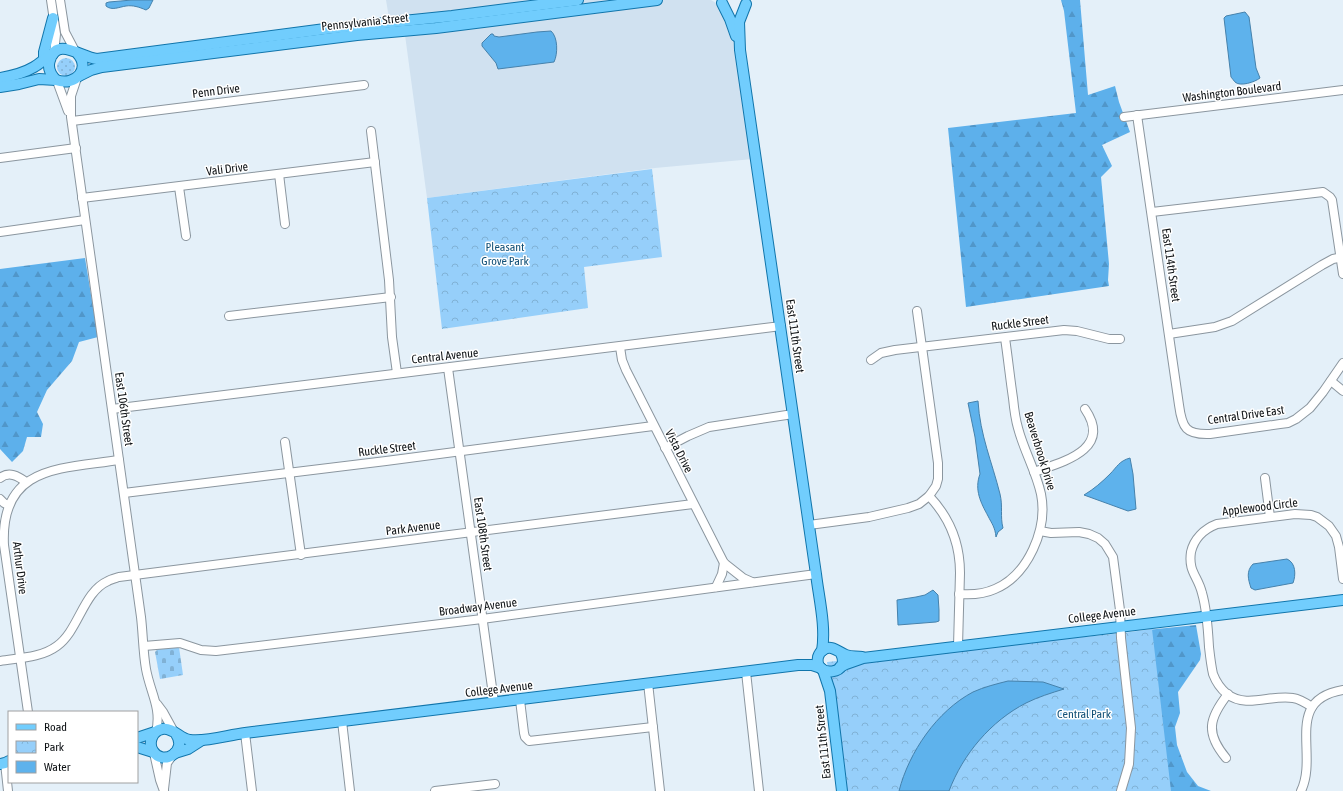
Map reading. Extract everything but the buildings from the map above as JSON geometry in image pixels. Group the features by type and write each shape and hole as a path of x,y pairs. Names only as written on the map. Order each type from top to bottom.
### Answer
{"main road":[{"name":"Pennsylvania Street","path":"76,52 90,58 97,58 325,29 452,16 578,0"},
{"name":"Pennsylvania Street","path":"78,77 91,70 102,67 357,35 436,28 657,0"},
{"path":"720,1 728,7 734,8 741,7 750,1"},
{"name":"East 111th Street","path":"720,1 732,24 740,50"},
{"name":"East 111th Street","path":"750,1 739,22 740,50 816,574 823,627 821,652"},
{"path":"44,60 44,52 53,18"},
{"path":"0,78 28,70 60,50 65,49 76,52 82,63 82,69 78,77 69,82 40,78 19,84 0,87"},
{"path":"53,54 50,60 49,68 57,81"},
{"name":"College Avenue","path":"839,669 846,664 863,658 1343,600"},
{"name":"East 111th Street","path":"823,627 832,643 838,650"},
{"path":"829,648 838,650 843,659 839,669 830,672 822,669 818,661 821,652 829,648"},
{"name":"College Avenue","path":"838,650 851,656 863,658"},
{"name":"College Avenue","path":"798,665 811,660 821,652"},
{"name":"College Avenue","path":"175,733 180,737 190,740 203,740 245,733 798,665 812,665 822,669"},
{"name":"East 111th Street","path":"822,669 830,691 842,791"},
{"name":"East 111th Street","path":"830,691 833,679 839,669"},
{"path":"138,738 165,729 175,733 178,737 179,743 178,749 173,754 164,757 138,747"},
{"path":"154,752 151,742 152,736 156,732"},
{"name":"College Avenue","path":"173,754 188,749 203,740"}],"street":[{"path":"51,0 56,34 53,54"},
{"path":"60,0 65,32 76,52"},
{"name":"East 106th Street","path":"78,77 71,96 72,119 85,220 120,460 146,669 156,704 158,720 156,732"},
{"name":"East 106th Street","path":"57,81 72,119"},
{"name":"Penn Drive","path":"72,119 364,84"},
{"name":"Washington Boulevard","path":"1124,117 1343,90"},
{"name":"East 114th Street","path":"1137,115 1181,419"},
{"path":"370,131 391,297 392,336 397,373"},
{"path":"0,158 76,148"},
{"name":"Vali Drive","path":"82,198 375,162"},
{"path":"279,174 285,224"},
{"path":"179,187 186,236"},
{"path":"1152,212 1319,192 1326,194 1330,197 1342,257 1343,274"},
{"path":"0,232 85,220"},
{"path":"1169,334 1215,327 1232,320 1322,265 1333,259 1342,257"},
{"path":"229,316 391,297"},
{"path":"809,525 849,521 908,508 919,504 929,496 936,486 939,471 917,311"},
{"name":"Central Avenue","path":"112,409 781,326"},
{"name":"Ruckle Street","path":"871,360 881,353 887,352 1044,332 1072,330 1110,339 1120,339"},
{"name":"Beaverbrook Drive","path":"959,594 990,591 1009,582 1024,566 1040,531 1043,511 1042,501 1034,472 1018,429 1005,338"},
{"name":"Vista Drive","path":"620,347 624,365 653,426 724,563 736,573 752,582"},
{"name":"Central Drive East","path":"1181,419 1186,428 1191,432 1199,434 1210,434 1288,423 1302,415 1310,408 1343,363"},
{"name":"East 108th Street","path":"448,368 494,702"},
{"path":"1331,381 1343,391"},
{"path":"1034,472 1073,458 1086,448 1091,439 1092,428 1091,421 1085,409"},
{"path":"665,448 709,427 793,414"},
{"name":"Ruckle Street","path":"124,493 459,452 653,426"},
{"path":"285,442 300,554"},
{"name":"Arthur Drive","path":"28,711 4,540 4,523 8,505 18,490 26,482 37,476 56,469 120,460"},
{"path":"0,478 10,474 19,477 26,482"},
{"path":"1265,478 1270,517"},
{"path":"929,496 940,508 950,525 957,543 960,562 958,646"},
{"path":"0,499 8,505"},
{"name":"Park Avenue","path":"0,661 38,655 56,647 67,637 91,596 98,588 107,581 125,576 135,576 693,504"},
{"name":"Applewood Circle","path":"1228,694 1216,681 1212,669 1202,593 1192,571 1191,565 1194,545 1199,536 1206,529 1217,524 1270,517 1303,514 1310,515 1325,522 1336,536 1343,579"},
{"path":"1040,531 1051,534 1084,532 1094,536 1105,544 1111,553 1114,563 1120,610 1121,638 1132,734 1128,767 1122,791"},
{"path":"716,588 722,574 724,563"},
{"name":"Broadway Avenue","path":"144,646 177,643 201,650 216,651 482,619 816,574"},
{"path":"746,672 759,791"},
{"path":"648,683 660,791"},
{"path":"1301,791 1307,767 1307,719 1312,707 1320,698 1326,694 1343,690"},
{"path":"1226,758 1215,744 1212,726 1214,714 1228,694 1247,701 1282,697 1293,698 1303,701 1312,707"},
{"path":"520,700 524,733 525,737 530,741 653,727"},
{"name":"East 106th Street","path":"156,704 163,712 175,733"},
{"path":"342,721 350,791"},
{"path":"245,733 252,791"},
{"path":"154,752 159,777 164,790"},
{"path":"164,790 166,766 173,754"},
{"path":"6,763 8,791"},
{"path":"435,791 495,784"}],"shaded area":[{"path":"386,0 711,0 716,3 724,13 736,44 753,159 655,168 427,198 405,35 392,36"}],"green space":[{"path":"1061,0 1080,0 1088,95 1115,86 1130,132 1102,145 1112,166 1101,177 1109,264 1109,286 966,307 948,128 1076,113 1064,11"},
{"path":"62,58 70,58 75,63 73,74 70,76 62,76 57,71 57,63"},
{"name":"Pleasant Grove Park","path":"652,169 662,257 584,267 588,308 442,329 427,198"},
{"path":"85,258 98,337 79,342 72,361 47,390 37,412 43,424 41,437 27,437 23,451 12,462 0,449 0,269"},
{"path":"1196,625 1201,654 1200,660 1178,692 1180,713 1175,727 1177,745 1187,772 1198,786 1211,791 1164,791 1147,630"},
{"name":"Central Park","path":"1152,629 1171,791 843,791 827,662"},
{"path":"179,647 183,675 160,679 155,652 158,649"}],"water":[{"path":"153,0 149,8 146,10 131,6 113,8 106,6 106,3 109,2"},
{"path":"1245,12 1249,17 1256,68 1260,78 1255,81 1240,84 1235,82 1231,77 1224,18 1226,16"},
{"path":"551,31 555,37 557,46 554,62 498,69 496,63 482,46 482,43 491,34 499,37"},
{"path":"978,401 981,425 1001,498 1003,528 998,532 996,537 994,528 983,506 978,491 978,480 980,474 975,437 968,403"},
{"path":"1130,458 1136,509 1128,511 1084,495 1101,483 1121,463"},
{"path":"1287,559 1294,566 1295,576 1293,583 1255,590 1251,588 1248,575 1249,569 1253,564"},
{"path":"933,590 938,595 939,621 898,625 897,600 925,595"},
{"path":"1008,681 1043,682 1064,689 1026,703 1001,719 970,752 955,777 949,791 899,791 917,748 936,721 960,700 973,692"}]}
